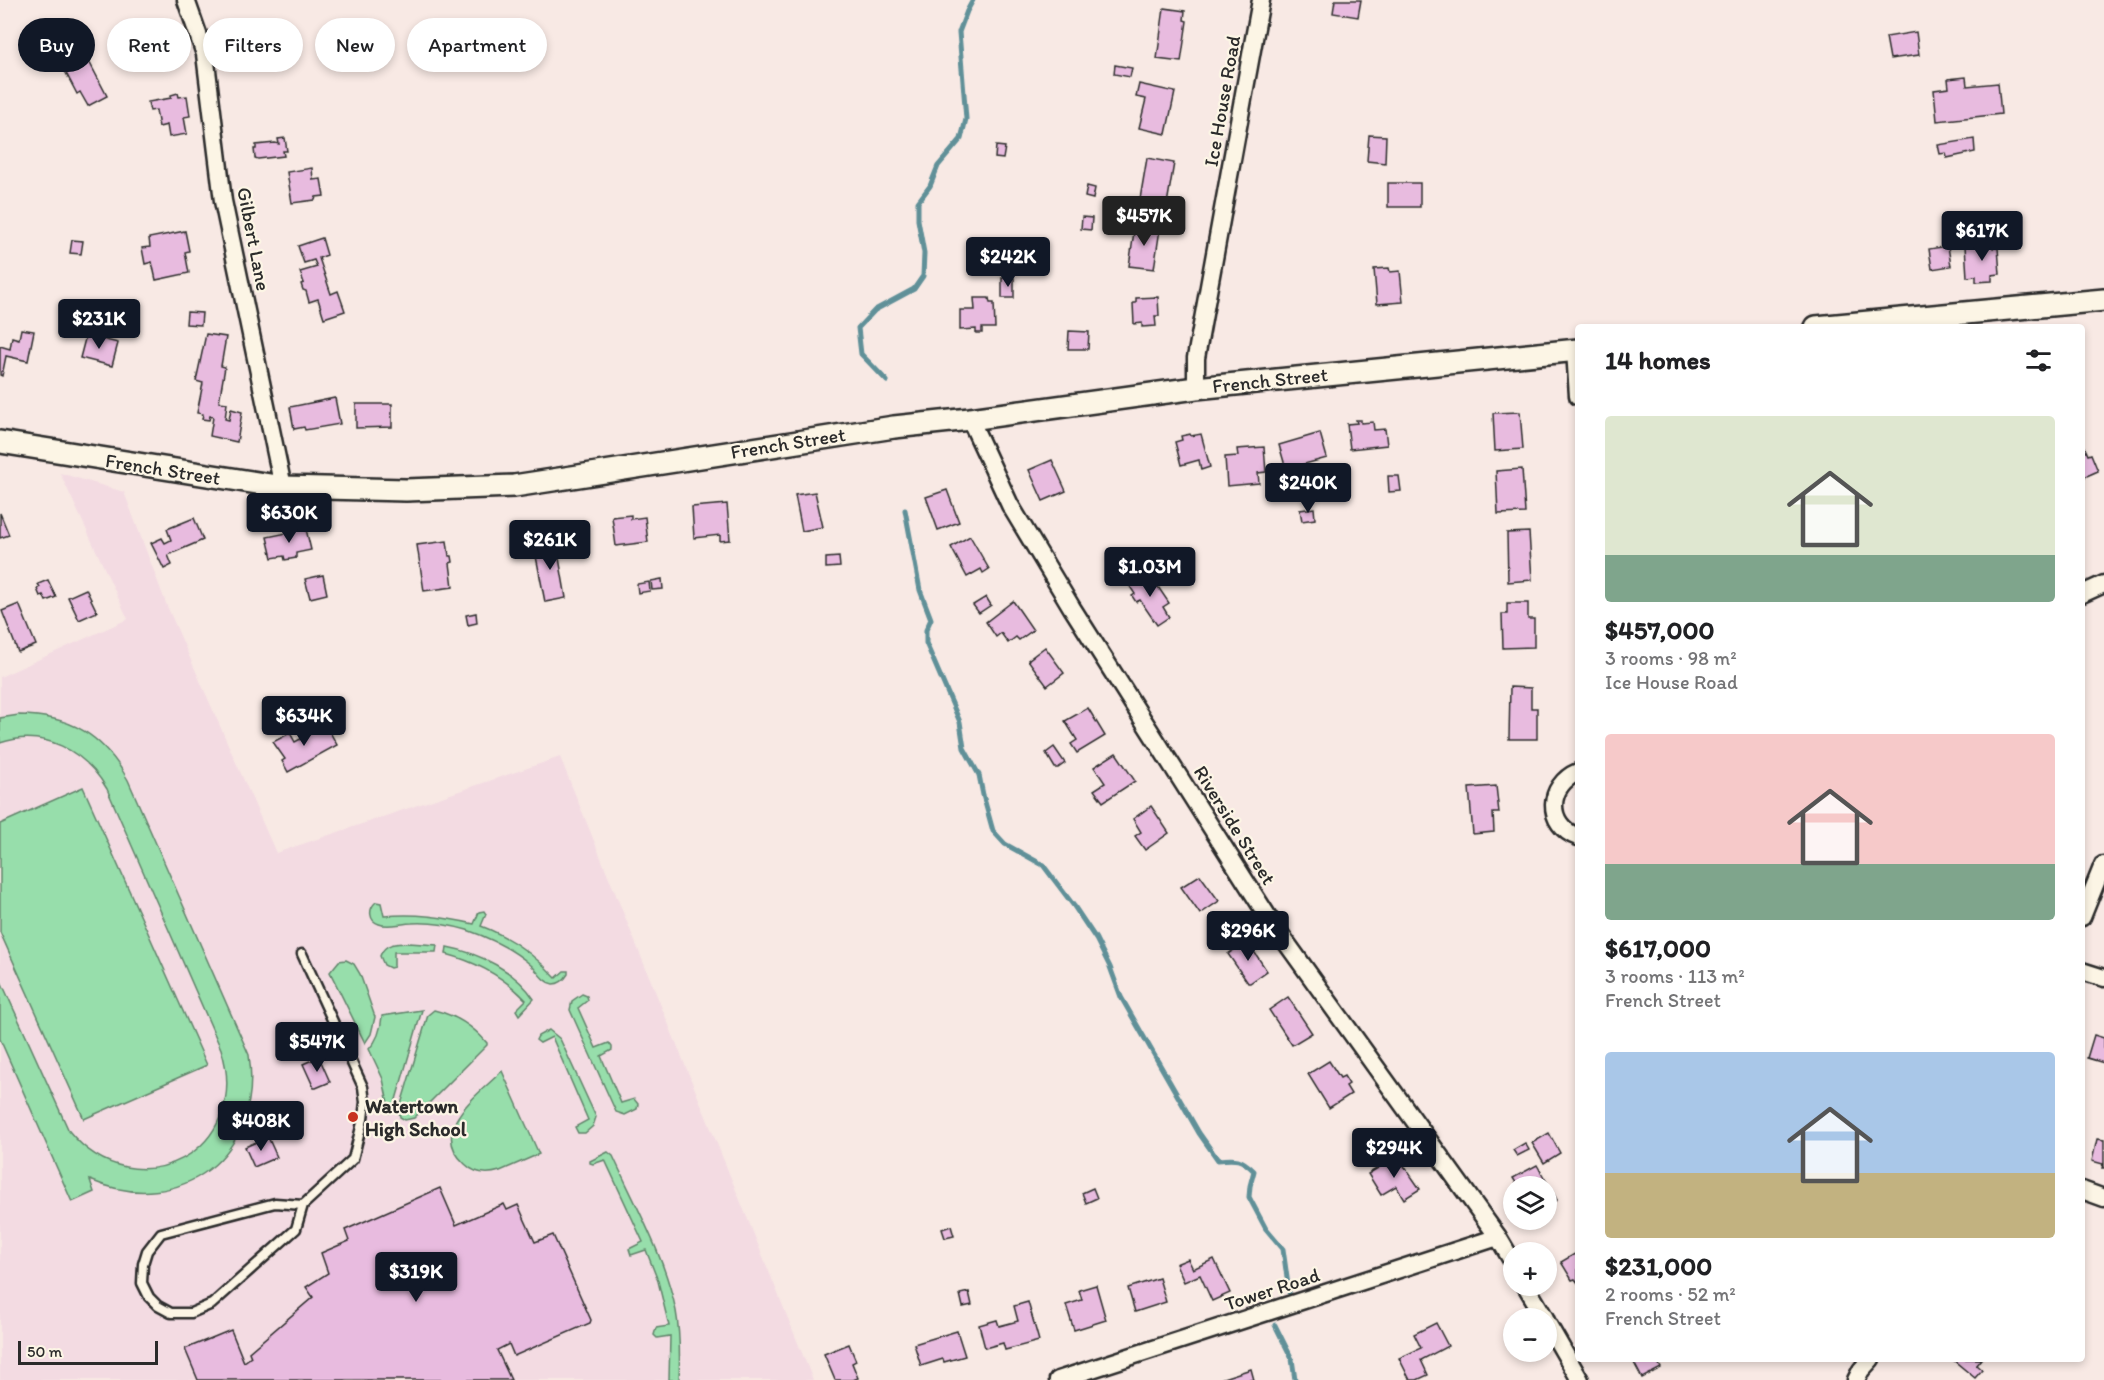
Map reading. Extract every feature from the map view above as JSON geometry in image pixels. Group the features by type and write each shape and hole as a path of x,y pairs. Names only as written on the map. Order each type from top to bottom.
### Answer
{"street":[{"name":"Gilbert Lane","path":"186,0 205,54 223,201 283,487"},
{"name":"Ice House Road","path":"1196,388 1196,358 1262,0"},
{"path":"1851,324 2104,302"},
{"name":"French Street","path":"0,442 283,487 406,490 514,486 894,427 1196,388 1575,350"},
{"name":"Riverside Street","path":"970,419 1010,505 1072,608 1270,920 1503,1245"},
{"path":"2085,593 2104,585"},
{"path":"1575,773 1560,784 1554,803 1556,818 1562,828 1575,835"},
{"path":"2085,910 2103,865"},
{"path":"2085,972 2104,978"},
{"path":"2085,1191 2104,1198"},
{"name":"Tower Road","path":"1058,1380 1498,1237"},
{"path":"1557,1339 1580,1380"},
{"path":"1856,1380 1868,1362"}],"lane":[{"path":"302,954 360,1078 365,1102 353,1159 303,1204 296,1229 212,1304 191,1313 171,1313 158,1306 149,1297 142,1283 143,1264 147,1251 162,1233 275,1203 303,1204"}],"shaded area":[{"name":"Watertown High School","path":"60,473 124,492 167,606 276,853 560,757 813,1380 0,1380 0,677 128,619"}],"green space":[{"path":"19,715 54,719 69,724 96,740 118,764 128,780 249,1055 250,1090 243,1122 229,1148 209,1169 184,1184 155,1191 124,1190 90,1180 94,1192 72,1202 0,1039 0,979 69,1131 96,1155 126,1167 155,1168 182,1159 205,1141 221,1116 227,1085 221,1049 107,789 87,764 62,746 32,739 16,739 0,743 0,718"},
{"path":"83,787 207,1065 84,1119 0,932 0,824"},
{"path":"376,902 381,903 384,916 429,916 474,924 479,912 484,911 486,914 481,926 522,948 556,978 564,971 568,971 568,974 556,984 550,983 510,950 467,930 426,923 379,924 373,920 371,914"},
{"path":"409,943 437,945 436,952 394,952 394,967 384,965 380,956 385,948"},
{"path":"447,947 472,954 496,965 517,980 534,999 519,1015 516,1010 526,1000 489,971 446,954"},
{"path":"346,960 354,964 360,974 375,1017 371,1034 365,1043 330,972 339,961"},
{"path":"582,994 587,996 588,1000 578,1008 596,1048 609,1043 612,1047 612,1050 601,1056 621,1103 634,1099 638,1104 637,1109 625,1115 616,1112 570,1010 572,1001"},
{"path":"422,1010 393,1110 390,1113 383,1079 369,1049 375,1042 382,1016"},
{"path":"434,1010 463,1022 476,1031 487,1045 414,1118 405,1120 400,1117 399,1111 428,1015"},
{"path":"549,1030 560,1039 596,1117 593,1126 585,1133 578,1133 575,1127 588,1120 552,1037 540,1043 536,1040 538,1036"},
{"path":"502,1071 539,1154 500,1171 481,1173 465,1164 455,1151 451,1138 460,1113"},
{"path":"608,1152 613,1156 665,1271 676,1311 680,1354 679,1380 669,1380 670,1336 657,1338 654,1335 656,1328 669,1326 658,1281 646,1250 631,1255 629,1249 643,1242 605,1160 590,1163"}],"building":[{"path":"1335,0 1361,0 1358,17 1333,13"},
{"path":"1164,8 1185,11 1184,20 1187,21 1181,62 1157,59"},
{"path":"1916,32 1919,55 1890,59 1886,37"},
{"path":"1115,65 1132,68 1130,77 1114,74"},
{"path":"66,72 95,72 107,96 88,106 80,92 77,94"},
{"path":"1966,77 1967,86 1998,83 2001,114 1937,121 1934,90 1949,88 1948,79"},
{"path":"1139,84 1175,92 1166,134 1139,128 1146,99 1136,97"},
{"path":"178,93 179,97 187,96 190,116 184,117 187,134 169,137 167,125 159,127 156,110 150,111 148,102 171,98 171,95"},
{"path":"1369,135 1386,136 1385,163 1367,161"},
{"path":"285,138 287,151 283,151 284,156 255,158 256,145 279,144 278,139"},
{"path":"1974,139 1975,152 1947,158 1946,153 1940,154 1938,145"},
{"path":"996,146 1005,147 1003,159 995,158"},
{"path":"1147,158 1174,163 1167,204 1140,199"},
{"path":"312,168 313,180 321,179 324,196 316,197 315,200 292,203 287,172"},
{"path":"1388,183 1420,183 1420,207 1388,207"},
{"path":"1087,186 1095,188 1093,199 1085,197"},
{"path":"1082,217 1092,218 1091,230 1081,229"},
{"path":"1135,225 1160,229 1154,269 1129,266"},
{"path":"185,231 189,251 185,252 189,273 156,280 152,262 145,264 142,248 150,247 149,238"},
{"path":"322,238 327,255 319,258 331,294 338,291 345,311 324,318 318,299 309,302 301,284 304,283 300,272 317,267 314,260 304,263 298,246"},
{"path":"72,240 83,241 81,254 70,253"},
{"path":"1993,244 1993,248 1998,248 2000,274 1992,275 1992,281 1976,282 1976,276 1967,277 1965,246"},
{"path":"1948,246 1951,266 1932,269 1929,249"},
{"path":"1389,268 1390,272 1400,271 1403,302 1377,304 1374,269"},
{"path":"1002,278 1014,278 1014,298 1002,298"},
{"path":"1158,297 1159,316 1155,316 1156,326 1142,327 1142,323 1134,324 1133,303 1136,303 1136,298"},
{"path":"974,298 989,298 990,303 994,303 995,328 982,328 982,333 976,333 976,329 960,330 960,310 975,310"},
{"path":"187,312 202,313 201,325 186,324"},
{"path":"21,329 34,331 28,361 6,356 2,376 0,375 0,346 10,349 12,337 19,339"},
{"path":"1069,331 1089,332 1088,349 1068,349"},
{"path":"206,334 226,337 221,366 225,367 219,402 227,403 225,419 229,420 231,409 242,412 237,442 210,436 213,417 210,416 209,420 202,419 203,414 197,413 203,383 196,381"},
{"path":"86,335 118,343 112,366 80,358"},
{"path":"335,398 340,424 305,430 304,427 294,429 290,407"},
{"path":"356,404 392,404 392,427 356,428"},
{"path":"1520,412 1523,449 1495,451 1493,413"},
{"path":"1356,420 1361,420 1361,423 1373,422 1374,430 1385,429 1387,445 1350,449 1347,424 1357,423"},
{"path":"1320,433 1327,458 1286,469 1279,445"},
{"path":"1190,434 1191,436 1201,434 1210,467 1201,470 1199,460 1181,465 1175,442 1182,440 1181,436"},
{"path":"1264,447 1266,472 1258,473 1259,483 1227,486 1225,457 1238,456 1237,449"},
{"path":"2085,448 2088,455 2091,454 2098,471 2085,477"},
{"path":"1052,460 1066,491 1043,501 1029,470"},
{"path":"1522,469 1525,513 1498,514 1496,471"},
{"path":"1388,476 1399,476 1401,491 1389,492"},
{"path":"947,490 959,522 938,530 926,497"},
{"path":"815,492 823,527 802,531 795,495"},
{"path":"727,504 730,540 720,541 720,535 694,538 692,507"},
{"path":"1314,508 1315,519 1302,521 1300,510"},
{"path":"0,513 9,535 0,538"},
{"path":"631,515 631,519 645,517 648,542 616,546 612,517"},
{"path":"194,518 203,540 168,555 172,565 164,569 151,543 162,538 165,543 171,540 167,529"},
{"path":"299,527 300,530 306,529 311,550 296,553 296,558 285,560 284,556 272,558 267,537 292,532 291,528"},
{"path":"1529,532 1532,580 1508,582 1507,533"},
{"path":"970,536 989,569 983,573 981,569 967,577 951,547"},
{"path":"447,541 449,556 452,556 453,562 450,563 453,587 424,591 417,545"},
{"path":"556,541 566,598 545,602 534,546"},
{"path":"839,557 840,567 826,568 826,558"},
{"path":"1148,572 1169,603 1163,607 1169,617 1157,625 1140,600 1136,602 1132,596 1135,594 1129,585"},
{"path":"323,575 327,594 310,598 305,579"},
{"path":"662,579 663,589 652,590 651,581"},
{"path":"48,580 56,597 46,601 37,589 40,587 38,584"},
{"path":"649,582 650,591 638,593 637,584"},
{"path":"86,589 97,612 79,620 68,597"},
{"path":"986,597 991,605 979,613 973,605"},
{"path":"1013,601 1033,630 1019,640 1016,637 1008,643 1001,633 996,637 986,622"},
{"path":"1507,603 1528,603 1528,619 1534,619 1534,647 1503,648 1502,614 1507,614"},
{"path":"19,604 36,645 18,652 2,611"},
{"path":"476,613 477,623 468,625 466,615"},
{"path":"1045,647 1064,673 1047,686 1028,660"},
{"path":"1510,687 1531,688 1531,708 1537,708 1537,739 1509,739"},
{"path":"1088,708 1105,736 1077,753 1071,744 1077,740 1065,721"},
{"path":"326,725 337,745 288,772 282,761 285,759 273,742 290,733 295,742"},
{"path":"1054,747 1065,763 1058,768 1055,768 1046,753"},
{"path":"1116,753 1135,781 1103,802 1094,790 1105,783 1094,767"},
{"path":"1496,786 1499,813 1493,813 1494,832 1473,834 1469,788"},
{"path":"1151,806 1169,833 1145,850 1135,836 1141,832 1133,819"},
{"path":"1200,875 1219,901 1200,914 1181,887"},
{"path":"1247,941 1267,971 1250,983 1228,954"},
{"path":"1288,997 1312,1033 1292,1045 1269,1010"},
{"path":"2094,1035 2104,1038 2104,1063 2087,1058"},
{"path":"319,1057 330,1082 314,1088 303,1064"},
{"path":"1329,1061 1340,1078 1344,1076 1351,1094 1329,1108 1308,1074"},
{"path":"1549,1133 1560,1153 1544,1163 1532,1143"},
{"path":"268,1137 277,1157 254,1167 245,1147"},
{"path":"2097,1139 2104,1140 2104,1168 2102,1168 2103,1164 2092,1161"},
{"path":"1525,1143 1529,1150 1517,1156 1513,1150"},
{"path":"1400,1160 1420,1189 1404,1199 1396,1186 1381,1195 1368,1174 1386,1163 1389,1167"},
{"path":"1537,1165 1543,1176 1517,1176"},
{"path":"440,1188 456,1225 504,1204 507,1210 518,1205 535,1242 553,1235 591,1320 590,1323 514,1356 509,1344 497,1350 511,1380 198,1380 185,1349 231,1330 244,1362 251,1357 249,1352 313,1297 306,1287 328,1273 321,1253 349,1241 345,1230"},
{"path":"1093,1188 1097,1198 1086,1203 1082,1193"},
{"path":"951,1226 954,1236 945,1238 942,1229"},
{"path":"1575,1254 1575,1279 1572,1280 1561,1262"},
{"path":"1188,1259 1193,1269 1214,1259 1230,1293 1212,1301 1200,1275 1184,1282 1176,1264"},
{"path":"1159,1278 1166,1302 1135,1312 1128,1288"},
{"path":"1096,1285 1106,1320 1074,1330 1066,1305 1082,1300 1079,1290"},
{"path":"969,1292 972,1305 963,1307 960,1294"},
{"path":"1028,1302 1039,1341 1005,1350 1003,1343 985,1348 979,1325 997,1320 999,1326 1018,1321 1014,1306"},
{"path":"1436,1323 1448,1346 1421,1360 1428,1375 1417,1380 1410,1380 1399,1358 1421,1348 1414,1334"},
{"path":"957,1331 965,1356 944,1362 943,1359 921,1366 914,1344"},
{"path":"849,1344 856,1361 852,1363 858,1378 835,1380 824,1354"},
{"path":"1634,1362 1658,1362 1661,1368 1642,1378"},
{"path":"1956,1362 1978,1362 1976,1365 1982,1370 1975,1378"},
{"path":"1251,1369 1254,1380 1217,1380"}],"waterway":[{"path":"887,381 861,354 858,328 875,310 914,289 923,276 924,253 918,220 918,202 930,186 938,166 961,139 966,119 959,32 973,0"},
{"path":"905,510 920,590 931,619 926,630 926,643 960,722 964,748 979,775 993,831 1005,844 1043,865 1074,906 1096,939 1121,997 1199,1133 1218,1160 1238,1160 1254,1171 1249,1197 1266,1229 1283,1249 1289,1292"},
{"path":"1275,1325 1292,1359 1295,1380"}],"place":[{"name":"Watertown High School","path":"353,1117"}]}
